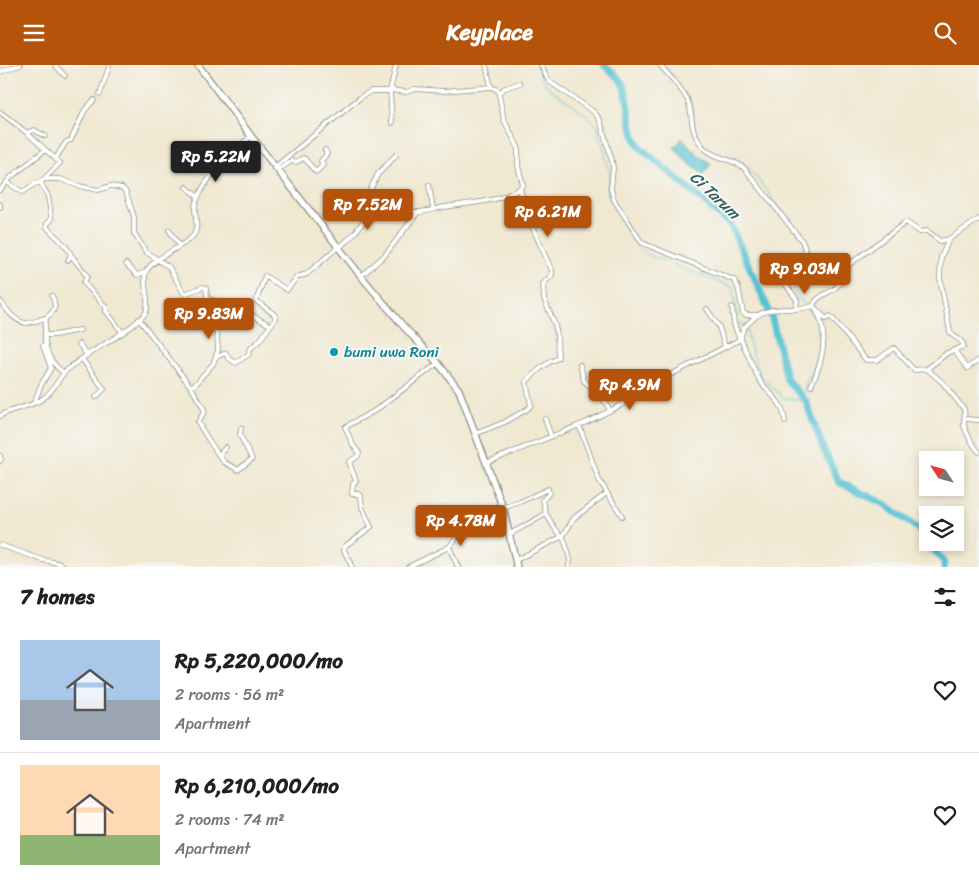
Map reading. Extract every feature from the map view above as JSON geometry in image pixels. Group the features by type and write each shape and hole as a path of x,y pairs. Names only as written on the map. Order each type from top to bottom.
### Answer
{"main road":[{"path":"198,65 251,136 361,275 404,327 438,363 459,390 503,508 517,564"}],"street":[{"path":"0,71 20,65"},
{"path":"55,65 65,76"},
{"path":"392,123 390,90 396,65"},
{"path":"486,65 490,87"},
{"path":"541,65 550,82 594,112 600,120 612,161 611,189 614,200 642,243 734,279 738,287 743,313 746,315 756,315"},
{"path":"660,65 688,101 693,131 702,146 711,153 738,164 745,169 802,241 805,252 804,263 799,274 787,284 797,301 796,309"},
{"path":"100,94 108,66"},
{"path":"499,93 505,88 520,83"},
{"path":"277,168 361,97 371,91 390,90 406,92 416,89 444,91 490,87 497,89 499,93 506,123 518,147 518,166 523,185 520,189 496,199 418,212 394,207 369,193 378,174 396,155"},
{"path":"56,158 66,142 71,140 85,110 94,100"},
{"path":"0,112 28,133 60,163 41,182 35,183 20,192 7,182"},
{"path":"28,133 34,130 44,136"},
{"path":"126,264 137,275 146,273 159,260 193,235 196,222 194,206 198,197 217,167 251,136"},
{"path":"0,190 45,149"},
{"path":"277,168 291,161 296,162 303,158 316,172 323,165 321,161 327,154 325,150"},
{"path":"45,179 60,179 78,186 98,190 111,186 122,188 127,194 134,217 133,233 145,251 169,267 184,294 204,287 211,304 218,350 213,364 198,382 191,387"},
{"path":"41,182 48,196 51,215 51,220 47,227 62,241 87,276 83,283 106,307 106,311 122,332"},
{"path":"429,185 433,209"},
{"path":"186,187 198,197"},
{"path":"475,434 529,408 531,405 526,382 542,366 558,358 555,325 544,299 543,284 552,275 552,271 531,224 520,189"},
{"path":"216,357 226,353 232,361 239,362 249,354 249,350 260,340 276,316 256,301 265,276 287,290 297,277 307,274 354,234 380,199"},
{"path":"361,275 385,255 418,212"},
{"path":"813,307 816,300 830,293 838,285 843,277 842,271 906,222 920,232 929,232 939,241 949,239 979,219"},
{"path":"169,230 179,245"},
{"path":"813,307 826,319 830,316 833,319 866,360 876,360 894,348 914,370 927,369 947,353 963,347 964,344 950,333 940,278 941,257 949,239"},
{"path":"68,260 71,255"},
{"path":"0,416 16,408 43,399 50,393 64,373 139,319 146,310 146,273"},
{"path":"0,301 12,315 23,322 31,322 46,318 52,314 55,309 55,302 52,296"},
{"path":"208,299 233,305 270,325"},
{"path":"732,307 734,324 758,376 783,408 785,422"},
{"path":"741,339 743,327 761,312 776,309 804,309 813,307"},
{"path":"811,386 818,370 823,349 823,329 819,315 813,307"},
{"path":"707,309 719,327 725,347"},
{"path":"46,318 44,335 49,356 55,367 64,373"},
{"path":"139,319 191,387 205,410 199,419 199,424 219,455 225,462 238,470 251,459 240,435 242,428"},
{"path":"44,335 55,335 80,330"},
{"path":"486,463 610,411 636,397 666,377 741,339"},
{"path":"79,345 87,355"},
{"path":"34,403 38,389 51,368 43,346"},
{"path":"954,350 967,368 979,360"},
{"path":"82,359 104,389 96,397"},
{"path":"352,567 344,546 371,527 362,507 361,496 352,494 353,483 356,481 349,462 359,453 351,442 345,427 376,410 438,363"},
{"path":"580,365 584,381 597,391 610,411"},
{"path":"927,369 942,382 964,409 964,425 979,452"},
{"path":"545,419 551,436"},
{"path":"965,419 979,420"},
{"path":"579,425 599,480 622,516"},
{"path":"975,447 979,444"},
{"path":"219,455 226,447"},
{"path":"0,456 2,459 0,461"},
{"path":"408,567 448,547 466,524 548,489 549,493 543,500 546,514 554,527 563,536 569,557 569,567"},
{"path":"517,564 563,536 574,518 607,493"},
{"path":"510,534 546,514"},
{"path":"0,545 38,559 58,563 64,567"},
{"path":"448,547 458,567"}],"water":[{"path":"682,138 695,152 711,164 703,174 687,162 674,147"}],"waterway":[{"path":"536,65 543,81 550,89 587,115 597,125 610,173 607,190 637,245 646,254 732,287 739,324 744,324"},
{"name":"Ci Tarum","path":"604,65 622,82 628,101 634,134 641,148 730,224 771,315 787,380 806,401 822,446 839,482 882,503 919,530"},
{"path":"665,65 679,85"},
{"path":"690,100 695,128 704,145 710,150 748,167 804,239 809,250 810,258 808,265 794,285 793,292 815,318 821,335 818,355 805,386 806,401 784,398 761,377 748,339 747,327"},
{"name":"Ci Tarum","path":"935,551 945,563 944,567"}],"place":[{"name":"bumi uwa Roni","path":"334,352"}]}
